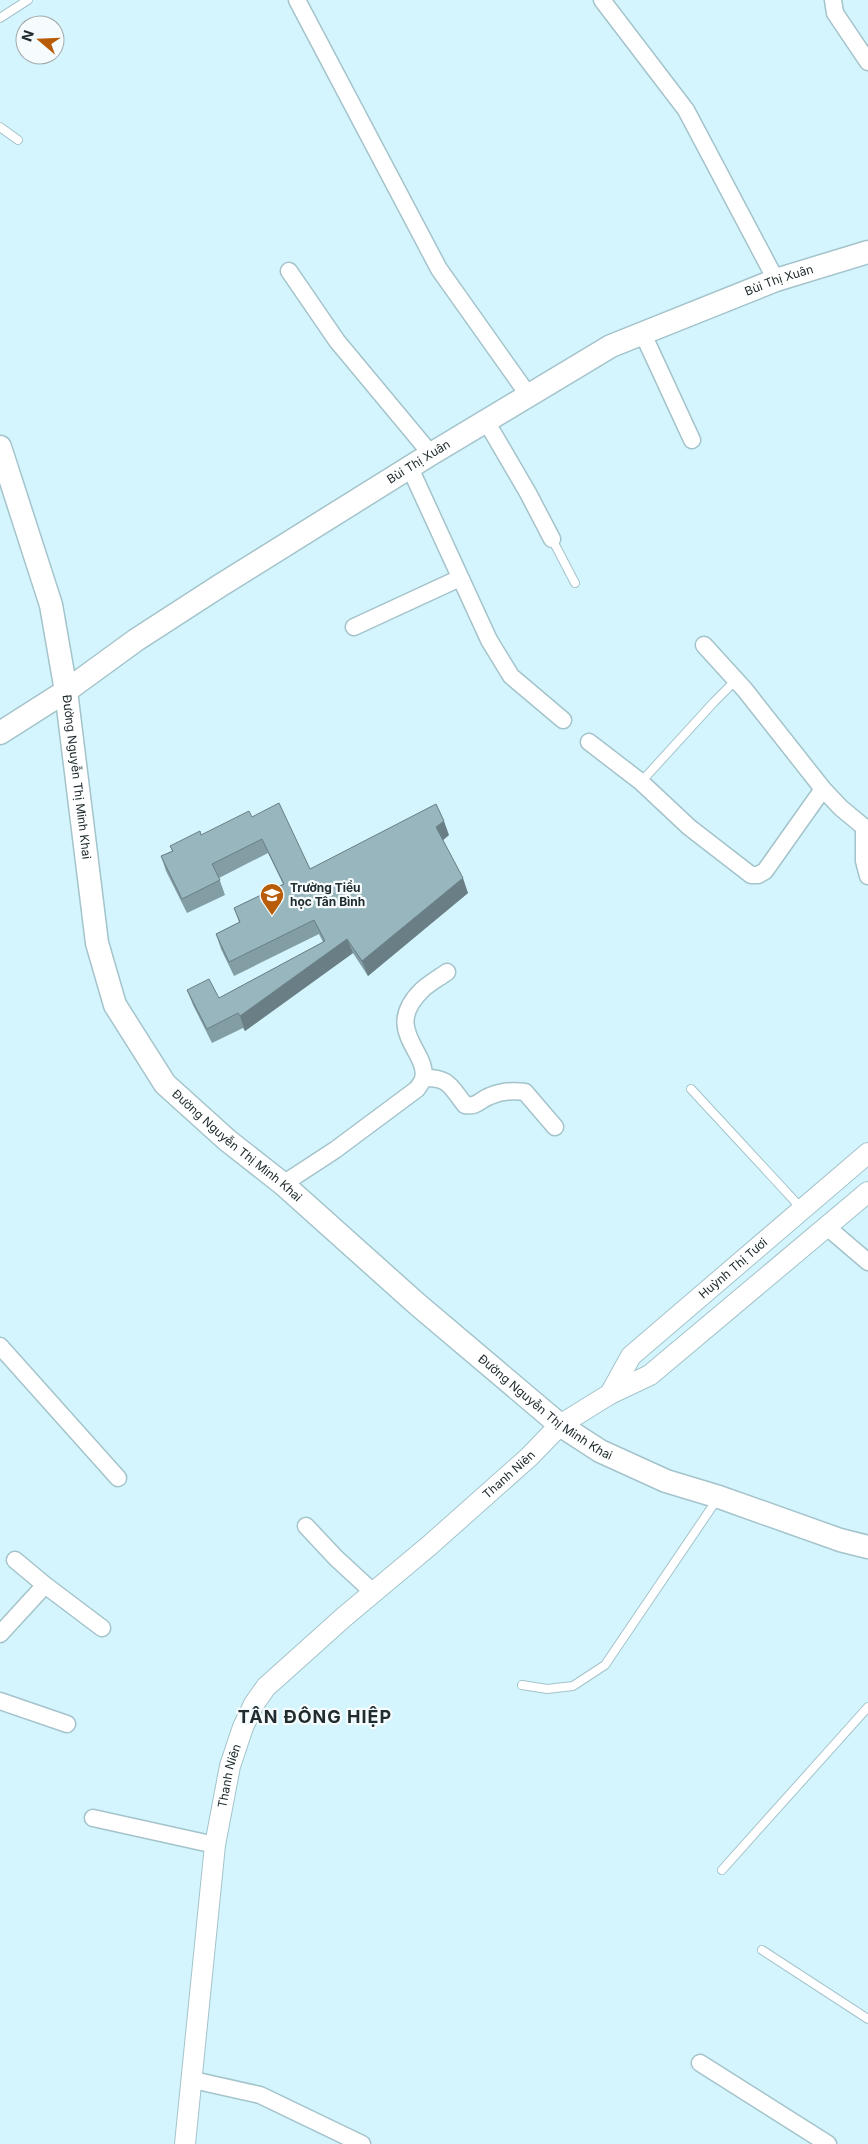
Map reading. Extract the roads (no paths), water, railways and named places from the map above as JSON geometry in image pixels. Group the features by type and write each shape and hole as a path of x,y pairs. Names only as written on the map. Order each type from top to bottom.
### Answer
{"main road":[{"name":"Bùi Thị Xuân","path":"0,733 66,691 136,640 431,454 611,346 776,280 868,252"},
{"name":"Đường Nguyễn Thị Minh Khai","path":"0,447 51,605 66,691 97,943 114,1004 165,1084 227,1140 283,1184 417,1304 560,1425 600,1451 666,1481 719,1497 840,1540 868,1547"}],"street":[{"path":"298,0 440,269 529,396"},
{"path":"602,0 686,110 776,280"},
{"path":"833,0 835,13 868,62"},
{"path":"289,271 337,341 431,454"},
{"path":"643,334 692,440"},
{"path":"486,421 528,492 552,540"},
{"path":"410,468 489,640 510,676 563,720"},
{"path":"354,627 460,578"},
{"path":"704,645 736,680 823,789 841,808 866,821 864,861 868,876"},
{"path":"589,742 641,782 689,827 751,875 758,876 765,871 823,789"},
{"path":"283,1184 335,1150 417,1089 423,1078 422,1066 406,1034 406,1018 412,1002 423,989 447,972"},
{"path":"423,1078 445,1080 464,1105 473,1106 489,1096 511,1090 525,1092 555,1127"},
{"name":"Huỳnh Thị Tươi","path":"610,1394 631,1356 868,1153"},
{"name":"Huỳnh Thị Tươi","path":"560,1425 610,1394 650,1375 868,1192"},
{"path":"827,1227 868,1262"},
{"path":"723,1279 741,1298"},
{"path":"0,1346 118,1478"},
{"name":"Thanh Niên","path":"185,2144 215,1844 230,1766 243,1727 254,1704 266,1687 529,1457 560,1425"},
{"path":"306,1526 374,1593"},
{"path":"15,1560 102,1628"},
{"path":"0,1634 45,1584"},
{"path":"0,1701 67,1724"},
{"path":"93,1818 215,1844"},
{"path":"700,2063 818,2141"},
{"path":"192,2080 260,2095 362,2144"}],"lane":[{"path":"0,18 28,0"},
{"path":"0,127 18,140"},
{"path":"552,540 575,583"},
{"path":"641,782 736,680"},
{"path":"691,1088 803,1210"},
{"path":"522,1685 547,1689 573,1686 605,1666 719,1497"},
{"path":"722,1870 868,1707"},
{"path":"762,1950 868,2019"}],"place":[{"name":"Trường Tiểu học Tân Bình","path":"272,916"}],"district":[{"name":"TÂN ĐÔNG HIỆP","path":"315,1717"}]}
